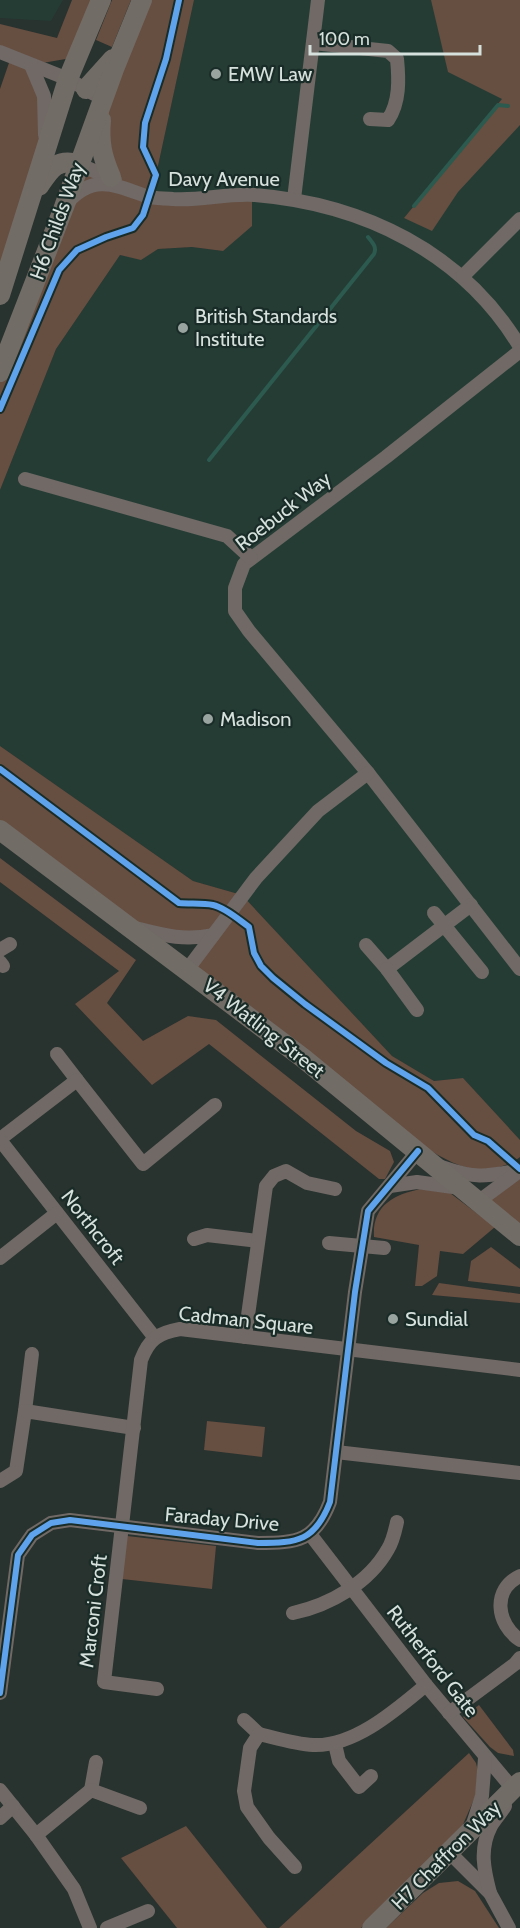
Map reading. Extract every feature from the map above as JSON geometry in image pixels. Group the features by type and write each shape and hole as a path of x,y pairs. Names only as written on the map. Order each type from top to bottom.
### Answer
{"street":[{"name":"H6 Childs Way","path":"0,295 68,79 101,0"},
{"name":"H6 Childs Way","path":"0,372 64,207 78,164 95,94 126,39 142,0"},
{"path":"294,199 318,0"},
{"path":"313,44 388,51 397,59 399,81 392,115 388,120 370,119"},
{"path":"0,52 68,79 95,94 99,141 111,177"},
{"path":"31,65 44,96 46,112 44,157"},
{"path":"31,198 50,170 57,164 68,161 78,164"},
{"name":"Davy Avenue","path":"78,164 111,177 129,189 148,197 178,200 252,195 294,199 356,215 413,241 463,276 508,327 520,347"},
{"name":"Davy Avenue","path":"64,207 75,194 88,186 105,184 129,189"},
{"path":"463,276 520,219"},
{"name":"Roebuck Way","path":"520,351 386,457 251,558 244,564 235,588 235,611 249,631 368,772 520,969"},
{"path":"25,479 227,536 251,558"},
{"path":"187,970 256,878 318,811 368,772"},
{"name":"V4 Watling Street","path":"0,830 303,1058 520,1236"},
{"path":"387,969 471,905"},
{"path":"434,913 482,972"},
{"path":"130,927 177,939 213,936"},
{"path":"366,945 417,1010"},
{"path":"57,1054 139,1167 215,1105"},
{"path":"0,1140 77,1080"},
{"name":"Northcroft","path":"0,1140 155,1338"},
{"path":"310,1534 323,1519 330,1502 368,1211 418,1151"},
{"path":"434,1164 474,1176 520,1170"},
{"path":"245,1337 266,1186 274,1176 286,1170 298,1169 307,1183 335,1189"},
{"path":"479,1201 520,1170"},
{"path":"390,1186 417,1182 463,1188"},
{"path":"0,1258 57,1213"},
{"path":"194,1239 207,1235 258,1241"},
{"path":"329,1244 384,1248"},
{"name":"Cadman Square","path":"123,1526 141,1360 146,1347 166,1331 180,1329 520,1370"},
{"path":"0,1480 16,1471 32,1354"},
{"path":"25,1411 134,1428"},
{"path":"336,1452 520,1473"},
{"name":"Faraday Drive","path":"0,1693 6,1587 18,1556 32,1535 51,1523 70,1520 258,1543 288,1542 310,1534"},
{"path":"293,1613 310,1610 330,1601 375,1567 389,1548 398,1522"},
{"name":"Marconi Croft","path":"123,1526 104,1682 157,1689"},
{"name":"Rutherford Gate","path":"310,1534 485,1758 518,1785"},
{"path":"520,1576 506,1586 500,1601 502,1620 513,1635 520,1640"},
{"path":"449,1713 520,1658"},
{"path":"244,1720 259,1734 312,1745 335,1744 380,1721 426,1685"},
{"path":"259,1734 250,1748 244,1791 247,1808 269,1838 295,1867"},
{"path":"335,1744 339,1761 359,1787 371,1776"},
{"path":"471,1832 482,1796 485,1758"},
{"path":"36,1834 91,1790 96,1762"},
{"path":"509,1928 490,1893 483,1866 483,1843 492,1824 518,1785"},
{"name":"H7 Chaffron Way","path":"372,1928 518,1785"},
{"path":"0,1790 36,1834 74,1889 90,1928"},
{"path":"91,1790 140,1808"},
{"path":"0,1818 14,1806"},
{"path":"449,1852 490,1893"},
{"path":"107,1928 148,1911"}],"shaded area":[{"path":"0,0 63,0 51,21 0,18"},
{"path":"72,0 101,0 77,57 31,65 46,112 0,295 0,89 11,57 0,52 0,24 57,38"},
{"path":"112,0 131,0 112,47 96,40"},
{"path":"142,0 194,0 156,175 149,197 252,195 252,226 223,251 192,247 158,249 141,260 120,255 56,349 0,490 0,371 78,164 110,177 99,141"},
{"path":"194,0 436,0 520,110 520,1140 463,1078 434,1081 392,1056 242,895 193,881 0,746 0,490 56,349 120,255 141,259 158,249 192,247 223,251 148,197 156,175"},
{"path":"431,0 520,0 520,125 458,192 432,231 404,218 502,99 448,72"},
{"path":"0,746 193,881 242,895 392,1056 434,1081 463,1078 520,1140 520,1157 502,1166 481,1170 468,1168 438,1155 410,1136 337,1078 187,970 212,936 130,927 0,830"},
{"path":"0,858 136,960 107,1003 143,1041 188,1016 216,1020 356,1131 390,1151 394,1162 385,1179 379,1179 209,1044 152,1085 75,1004 119,971 0,882"},
{"path":"520,1170 520,1236 479,1201"},
{"path":"420,1189 450,1193 495,1227 463,1254 440,1251 437,1276 422,1286 415,1286 419,1245 374,1237 374,1226 386,1204 401,1195"},
{"path":"491,1247 520,1269 520,1287 468,1281 471,1261"},
{"path":"439,1283 520,1294 520,1303 432,1295"},
{"path":"207,1421 265,1427 262,1457 204,1450"},
{"path":"127,1536 216,1546 212,1589 122,1579"},
{"path":"479,1705 513,1750 514,1756 498,1753 490,1747 463,1717"},
{"path":"469,1753 476,1763 479,1775 475,1797 461,1829 361,1928 279,1928"},
{"path":"186,1826 267,1928 177,1928 121,1858"},
{"path":"458,1881 475,1891 499,1928 386,1928 423,1893 439,1883"}],"waterway":[{"path":"414,206 498,105 508,106"},
{"path":"209,460 374,254 375,247 368,237"}],"cycle path":[{"path":"0,409 59,270 77,250 133,228 143,215 156,175 143,147 145,123 166,59 179,0"},
{"path":"0,769 179,903 213,905 227,911 249,927 254,953 261,966 273,978 386,1063 428,1088 474,1135 488,1141 520,1169"},
{"path":"0,1693 18,1555 32,1535 51,1523 70,1520 258,1543 294,1540 303,1537 318,1525 330,1502 355,1292 368,1211 418,1151"}],"place":[{"name":"EMW Law","path":"216,74"},
{"name":"British Standards Institute","path":"183,328"},
{"name":"Madison","path":"208,719"},
{"name":"Sundial","path":"393,1319"}]}
